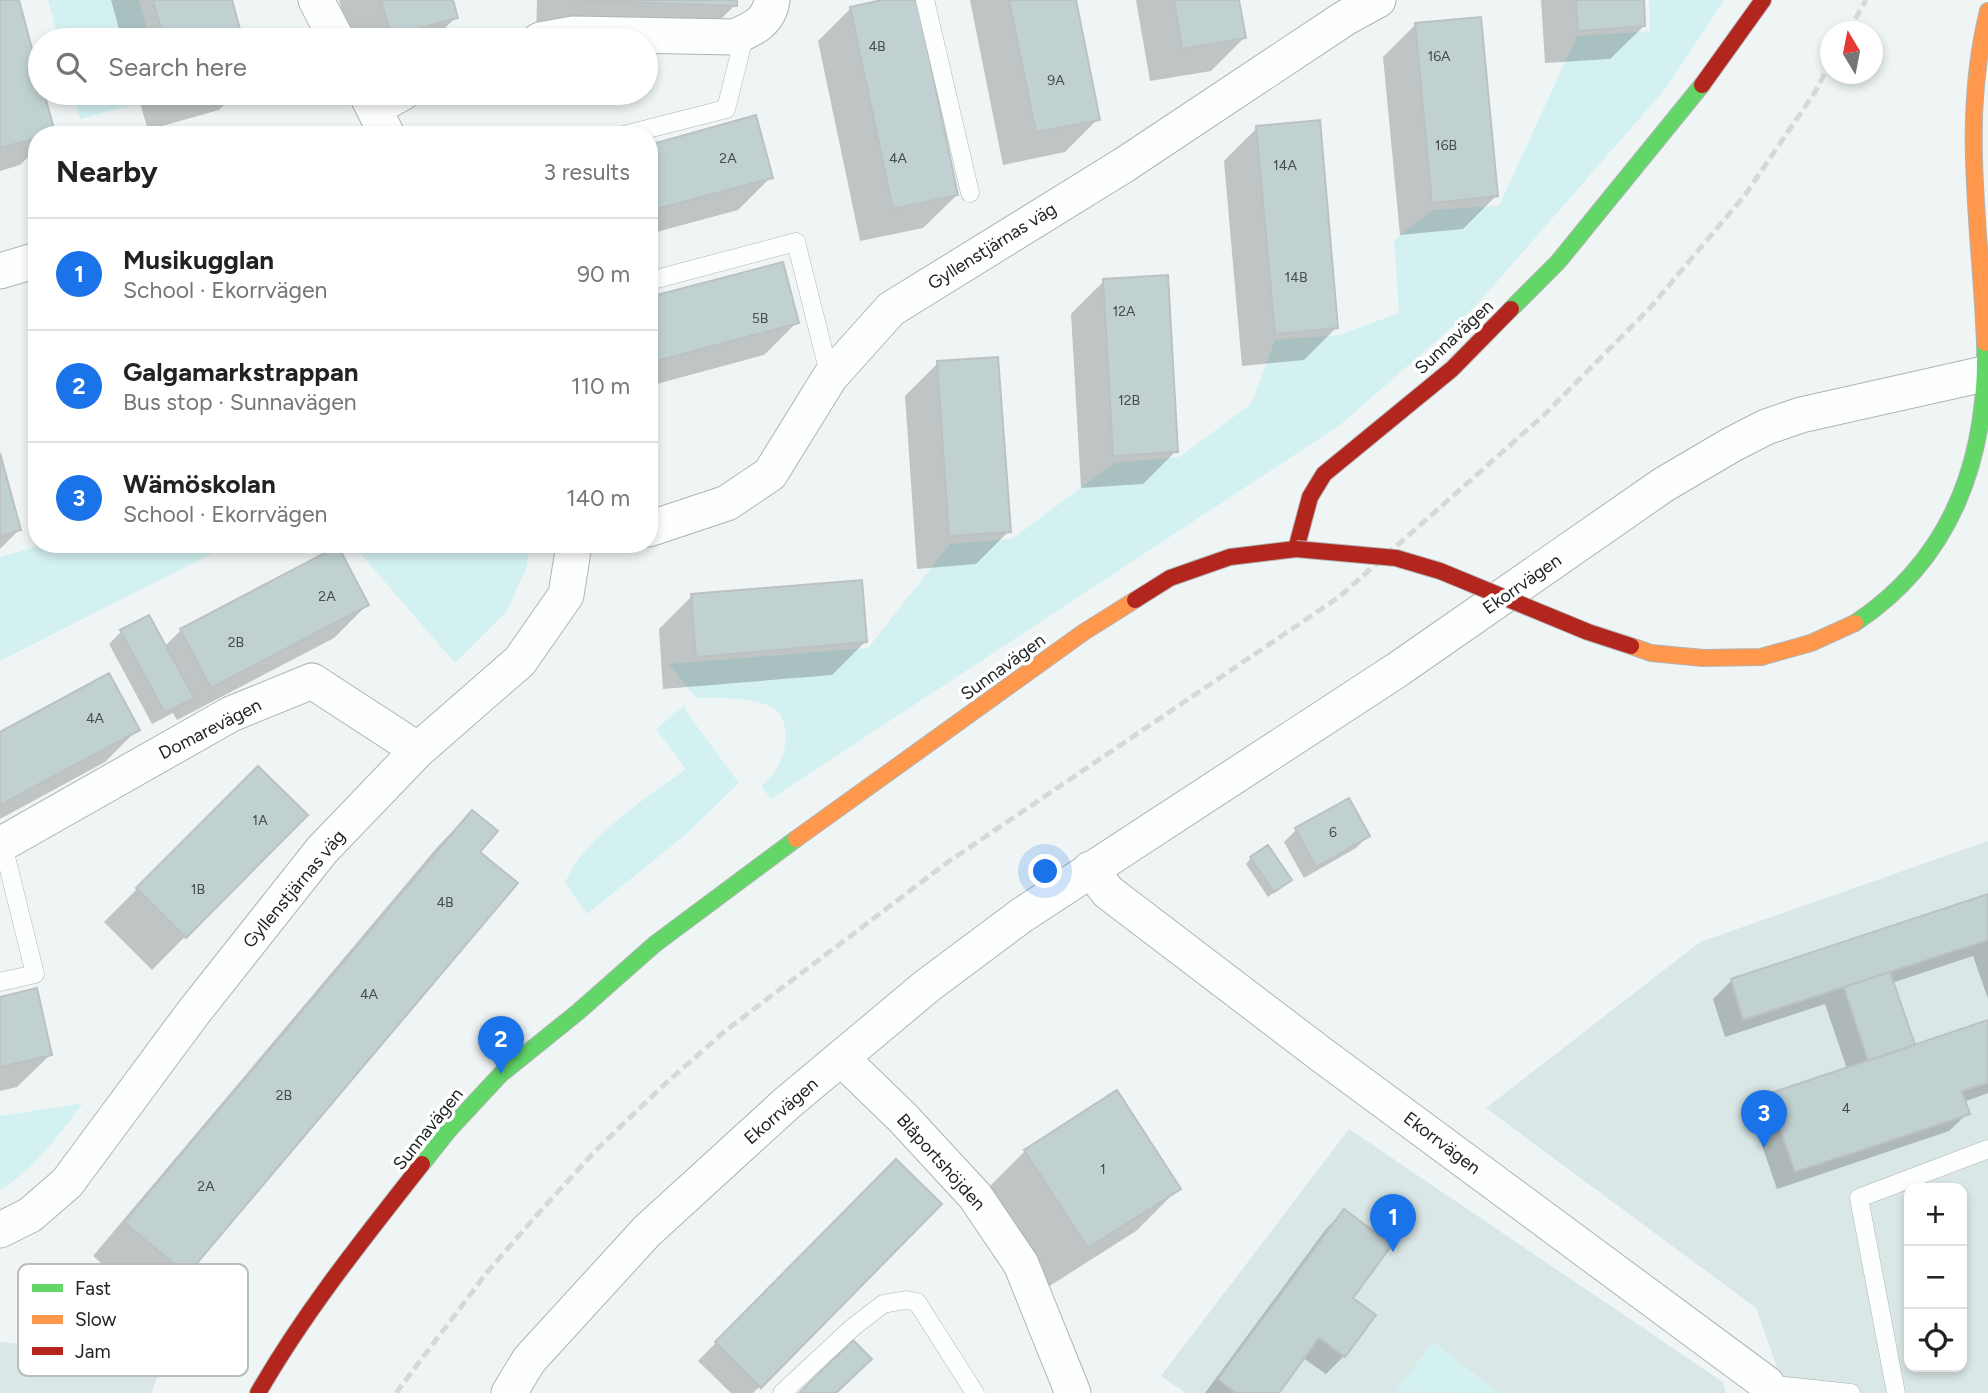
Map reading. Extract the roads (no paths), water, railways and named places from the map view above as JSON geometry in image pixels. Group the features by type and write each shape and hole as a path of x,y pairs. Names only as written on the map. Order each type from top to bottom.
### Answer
{"main road":[{"name":"Sunnavägen","path":"258,1393 285,1346 341,1268 449,1130 501,1074 578,1012 655,944 724,891 1084,632 1170,578 1230,557 1296,550 1310,497 1324,474 1452,369 1558,262 1699,90 1763,0"},
{"path":"1296,550 1396,558 1440,571 1588,632 1651,653 1703,658 1761,657 1811,643 1882,607 1905,586 1930,555 1966,480 1981,429 1987,373 1973,123 1978,57 1988,11"}],"street":[{"path":"316,0 331,28"},
{"path":"658,36 734,37 757,28 771,8 772,0"},
{"name":"Gyllenstjärnas väg","path":"658,526 727,503 770,474 830,377 891,309 1124,166 1345,18 1378,0"},
{"path":"0,271 28,263"},
{"name":"Ekorrvägen","path":"509,1393 528,1360 647,1231 786,1104 927,986 1022,915 1397,670 1663,485 1731,445 1766,427 1801,415 1987,373"},
{"name":"Gyllenstjärnas väg","path":"0,1230 30,1215 67,1183 193,1013 322,850 418,750 520,661 566,595 573,553"},
{"name":"Domarevägen","path":"1,845 231,714 312,681 418,750"},
{"name":"Ekorrvägen","path":"1090,869 1108,892 1130,909 1769,1389"},
{"name":"Blåportshöjden","path":"842,1059 903,1118 975,1196 1020,1264 1073,1393"}],"lane":[{"path":"925,0 970,193"},
{"path":"658,126 726,109 745,33"},
{"path":"658,279 796,242 830,377"},
{"path":"0,982 35,974 1,845"},
{"path":"1896,1393 1859,1198 1988,1149"},
{"path":"782,1393 852,1328 883,1304 906,1300 917,1302 975,1393"},
{"path":"1769,1389 1851,1393"}],"railway":[{"path":"1854,21 1866,0"},
{"path":"396,1393 488,1271 536,1216 596,1150 725,1031 948,862 1339,597 1544,415 1649,309 1745,195 1820,82"}],"place":[{"name":"Galgamarkstrappan","path":"501,1074"},
{"name":"Wämöskolan","path":"1764,1148"},
{"name":"Musikugglan","path":"1393,1252"}]}
